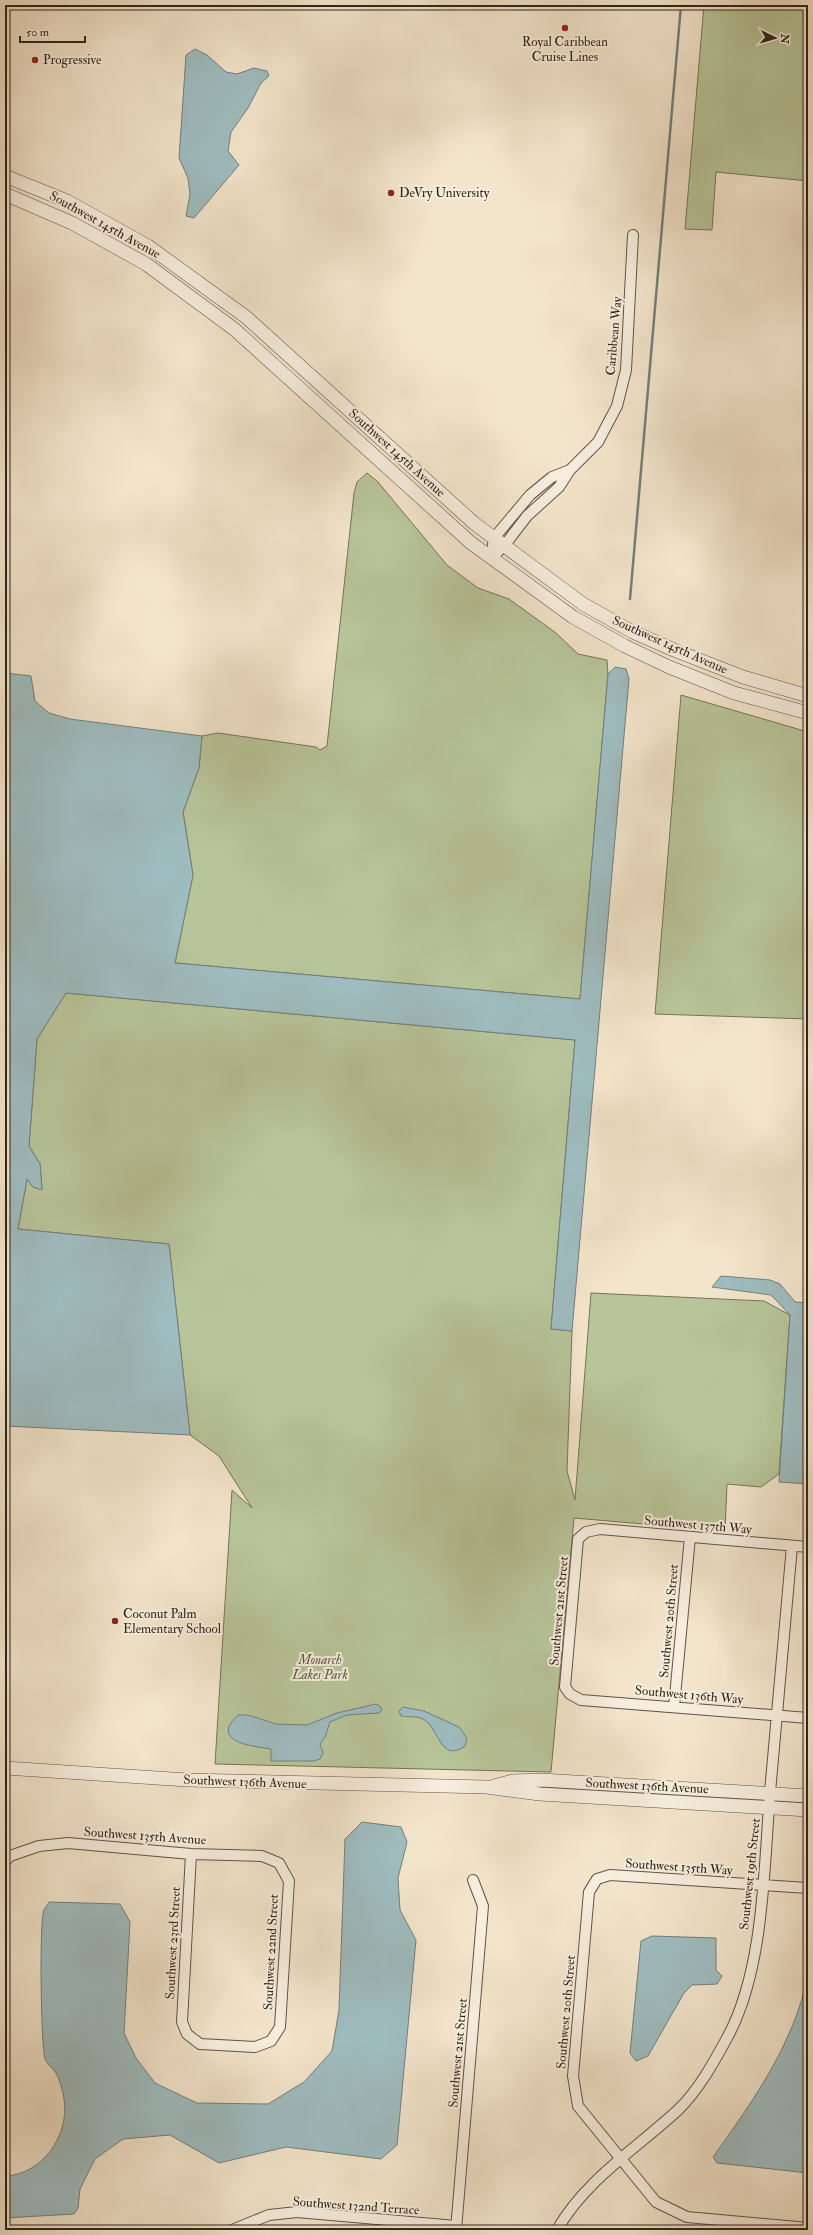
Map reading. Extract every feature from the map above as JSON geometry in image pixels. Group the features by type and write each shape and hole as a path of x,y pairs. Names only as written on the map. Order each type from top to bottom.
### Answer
{"street":[{"name":"Southwest 145th Avenue","path":"5,176 67,201 148,246 246,317 475,524 583,604 633,632 743,678 808,696"},
{"name":"Southwest 145th Avenue","path":"5,194 72,223 146,264 234,329 471,543 573,617 625,646 669,667 734,692 808,713"},
{"name":"Caribbean Way","path":"491,558 504,546 527,516 559,487 570,470 598,442 617,406 626,370 634,235"},
{"name":"Caribbean Way","path":"494,538 530,495 552,477 570,470"},
{"path":"491,558 494,538"},
{"name":"Southwest 137th Way","path":"586,1532 600,1529 808,1547"},
{"name":"Southwest 21st Street","path":"570,1694 565,1687 578,1539 586,1532"},
{"name":"Southwest 20th Street","path":"674,1707 690,1537"},
{"name":"Southwest 19th Street","path":"557,2230 571,2207 620,2158 679,2109 699,2083 728,2038 743,2004 754,1961 792,1546"},
{"name":"Southwest 136th Way","path":"570,1694 581,1700 808,1718"},
{"name":"Southwest 136th Avenue","path":"5,1768 187,1780 486,1787 540,1794 808,1810"},
{"name":"Southwest 136th Avenue","path":"486,1787 513,1782 541,1780 808,1796"},
{"name":"Southwest 135th Avenue","path":"7,1859 39,1846 68,1844 191,1854 262,1856 279,1864"},
{"name":"Southwest 23rd Street","path":"191,1854 182,2022 186,2034 200,2044 255,2048 271,2041"},
{"name":"Southwest 22nd Street","path":"271,2041 280,2028 289,1881 279,1864"},
{"name":"Southwest 135th Way","path":"597,1879 610,1876 808,1888"},
{"name":"Southwest 20th Street","path":"597,1879 589,1892 573,2076 578,2106 656,2202 687,2217 808,2228"},
{"name":"Southwest 21st Street","path":"456,2228 483,1906 473,1880"},
{"name":"Southwest 132nd Terrace","path":"232,2230 269,2215 297,2212 456,2228"}],"green space":[{"path":"704,5 808,5 808,181 716,172 712,230 685,229"},
{"path":"367,473 378,482 447,565 478,588 509,599 556,633 578,654 607,660 608,674 580,999 175,963 193,875 183,812 199,768 202,736 218,733 316,747 320,750 327,746 354,493 357,482"},
{"path":"681,695 808,732 808,1019 655,1014"},
{"name":"Monarch Lakes Park","path":"66,993 575,1040 551,1329 572,1331 567,1471 575,1500 591,1293 764,1301 790,1315 779,1474 761,1487 727,1484 725,1531 574,1518 551,1772 215,1764 232,1490 252,1508 219,1456 190,1435 169,1244 18,1229 27,1179 33,1187 42,1189 40,1164 29,1146 37,1039"}],"water":[{"path":"195,49 207,55 226,72 237,74 254,68 267,71 269,76 261,83 248,108 231,132 228,151 239,165 194,218 186,216 190,194 188,178 179,158 186,55"},
{"path":"615,667 626,669 629,679 572,1331 551,1329 575,1040 66,993 37,1039 29,1146 40,1164 42,1190 33,1187 27,1179 18,1229 169,1244 190,1435 5,1426 5,673 31,676 35,701 49,713 70,719 202,736 199,768 183,812 193,875 175,963 580,999 608,674"},
{"path":"721,1276 770,1280 780,1284 795,1302 808,1303 808,1484 779,1482 790,1315 771,1295 712,1287"},
{"path":"376,1704 380,1706 382,1710 379,1713 347,1715 330,1722 325,1737 320,1744 323,1753 320,1759 314,1761 271,1761 271,1749 236,1741 231,1737 228,1731 230,1724 238,1715 248,1715 276,1724 307,1725 337,1713"},
{"path":"403,1707 424,1711 459,1727 467,1738 465,1746 457,1750 450,1750 445,1747 433,1729 423,1719 401,1716 399,1711"},
{"path":"362,1822 401,1827 407,1842 398,1878 400,1910 416,1940 397,2145 381,2159 286,2147 219,2163 170,2135 123,2139 95,2159 80,2189 78,2208 74,2214 5,2218 5,2176 18,2174 31,2169 42,2161 51,2151 58,2139 63,2126 65,2113 64,2099 60,2082 56,2073 45,2059 42,2032 41,1936 44,1910 49,1902 120,1904 130,1922 124,2033 136,2058 155,2083 197,2103 268,2104 304,2082 332,2051 339,2010 345,1839"},
{"path":"652,1936 716,1938 716,1970 722,1976 717,1984 692,1985 684,1993 648,2056 636,2061 630,2053 641,1941"},
{"path":"808,1975 808,2173 717,2163 713,2157 757,2093 782,2048 793,2025 802,2000"}],"waterway":[{"path":"630,599 681,5"}],"place":[{"name":"Royal Caribbean Cruise Lines","path":"565,28"},
{"name":"Progressive","path":"35,60"},
{"name":"DeVry University","path":"391,193"},
{"name":"Coconut Palm Elementary School","path":"115,1621"}]}
